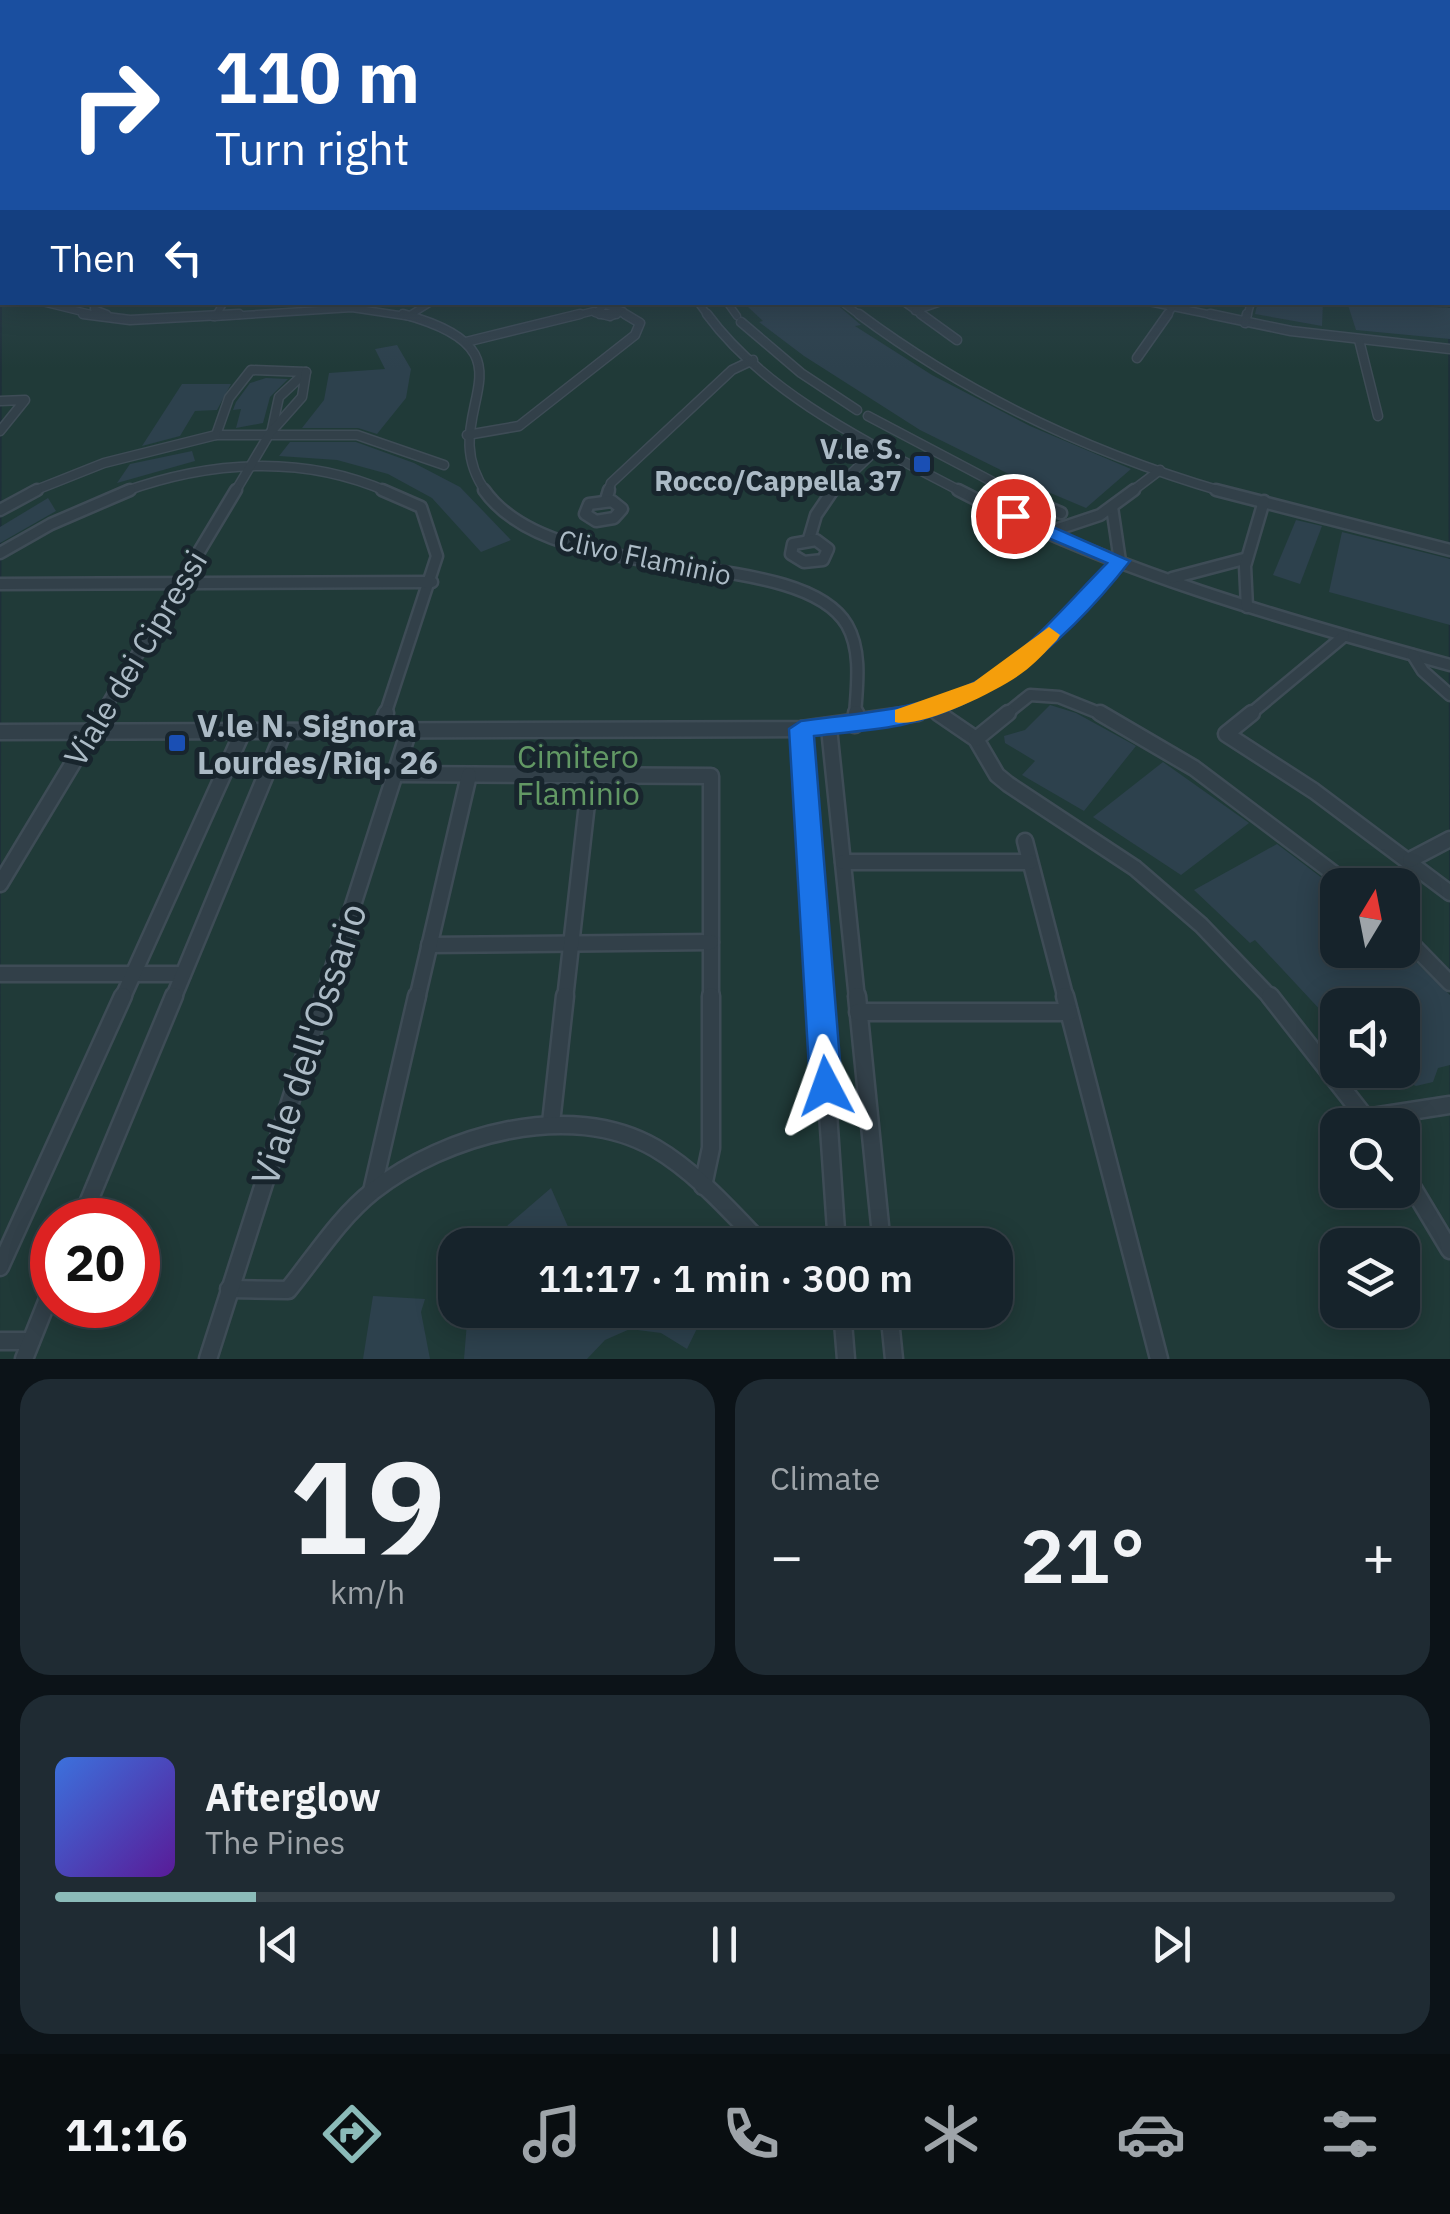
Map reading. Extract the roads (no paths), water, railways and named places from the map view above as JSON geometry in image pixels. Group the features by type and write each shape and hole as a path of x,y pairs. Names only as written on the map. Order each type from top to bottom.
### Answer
{"lane":[{"path":"56,305 108,319 136,320 332,306 442,324 466,342 594,311 605,317 622,313 640,323 635,335 519,426 468,435"},
{"path":"62,305 86,305"},
{"path":"94,305 94,310 102,313 136,320"},
{"path":"216,317 222,305"},
{"path":"410,316 427,305"},
{"path":"701,305 753,360 780,382 879,446 970,496 1120,561 1247,607 1450,664"},
{"path":"729,305 739,319 804,375 857,410"},
{"path":"846,305 918,358 976,390 1160,470 1264,502 1450,550"},
{"path":"907,305 957,340"},
{"path":"915,312 934,305"},
{"path":"1160,305 1245,323 1450,349"},
{"path":"1245,323 1250,305"},
{"path":"1137,358 1172,308"},
{"path":"1359,340 1378,416"},
{"name":"Clivo Flaminio","path":"466,342 481,362 467,459 478,491 540,535 596,553 772,582 824,600 844,620 852,640 855,725"},
{"path":"606,500 611,484 732,370 753,360"},
{"path":"216,435 228,398 251,370 306,372"},
{"path":"270,433 302,397 306,372"},
{"path":"270,433 279,397 306,372"},
{"path":"780,382 804,375"},
{"path":"0,401 25,400 0,431"},
{"path":"868,416 994,484 1062,512"},
{"name":"Viale dei Cipressi","path":"0,884 270,433"},
{"path":"0,510 20,497 87,470 216,435 357,435 444,465"},
{"path":"809,540 815,516 858,460 879,446"},
{"path":"0,553 107,494 208,468 251,465 337,472 382,486 421,506 437,556 432,582 380,729"},
{"path":"1049,532 1086,522 1112,508 1160,470"},
{"path":"970,496 994,484"},
{"path":"1247,607 1242,584 1244,559 1264,502"},
{"path":"1112,508 1120,561"},
{"path":"1168,579 1244,559"},
{"path":"0,732 801,729 855,725 933,709 982,688 1016,667 1120,561"},
{"path":"0,584 179,580 432,582"},
{"path":"1344,636 1226,734 1410,860 1450,893"},
{"path":"1413,655 1423,672 1450,695"},
{"path":"976,739 1030,695 1063,697 1143,737 1229,791 1327,868"},
{"path":"933,709 976,739 996,775 1134,867 1240,964 1325,1061 1358,1108"},
{"path":"829,728 880,1228"},
{"path":"801,729 836,1228"},
{"name":"Viale dell'Ossario","path":"208,1359 410,730"},
{"path":"0,1267 242,731"},
{"path":"90,1198 284,731"},
{"path":"395,774 711,776 711,1148 703,1186"},
{"path":"372,1192 469,775"},
{"path":"551,1124 590,777"},
{"path":"1410,860 1450,839"},
{"path":"1025,841 1159,1359"},
{"path":"843,862 1030,862"},
{"path":"429,945 711,942"},
{"path":"1420,952 1450,983"},
{"path":"0,974 183,974"},
{"path":"858,1012 1069,1012"},
{"path":"1420,1111 1450,1105"},
{"path":"229,1289 288,1290 372,1192 463,1141 551,1124 643,1142 703,1186 746,1228"},
{"path":"1420,1200 1450,1250"},
{"path":"843,1328 846,1359"},
{"path":"891,1328 894,1359"},
{"path":"0,1342 27,1350"}],"place":[{"name":"V.le S. Rocco/Cappella 37","path":"922,464"},
{"name":"V.le N. Signora Lourdes/Riq. 26","path":"177,743"}],"park label":[{"name":"Cimitero Flaminio","path":"578,774"}]}
